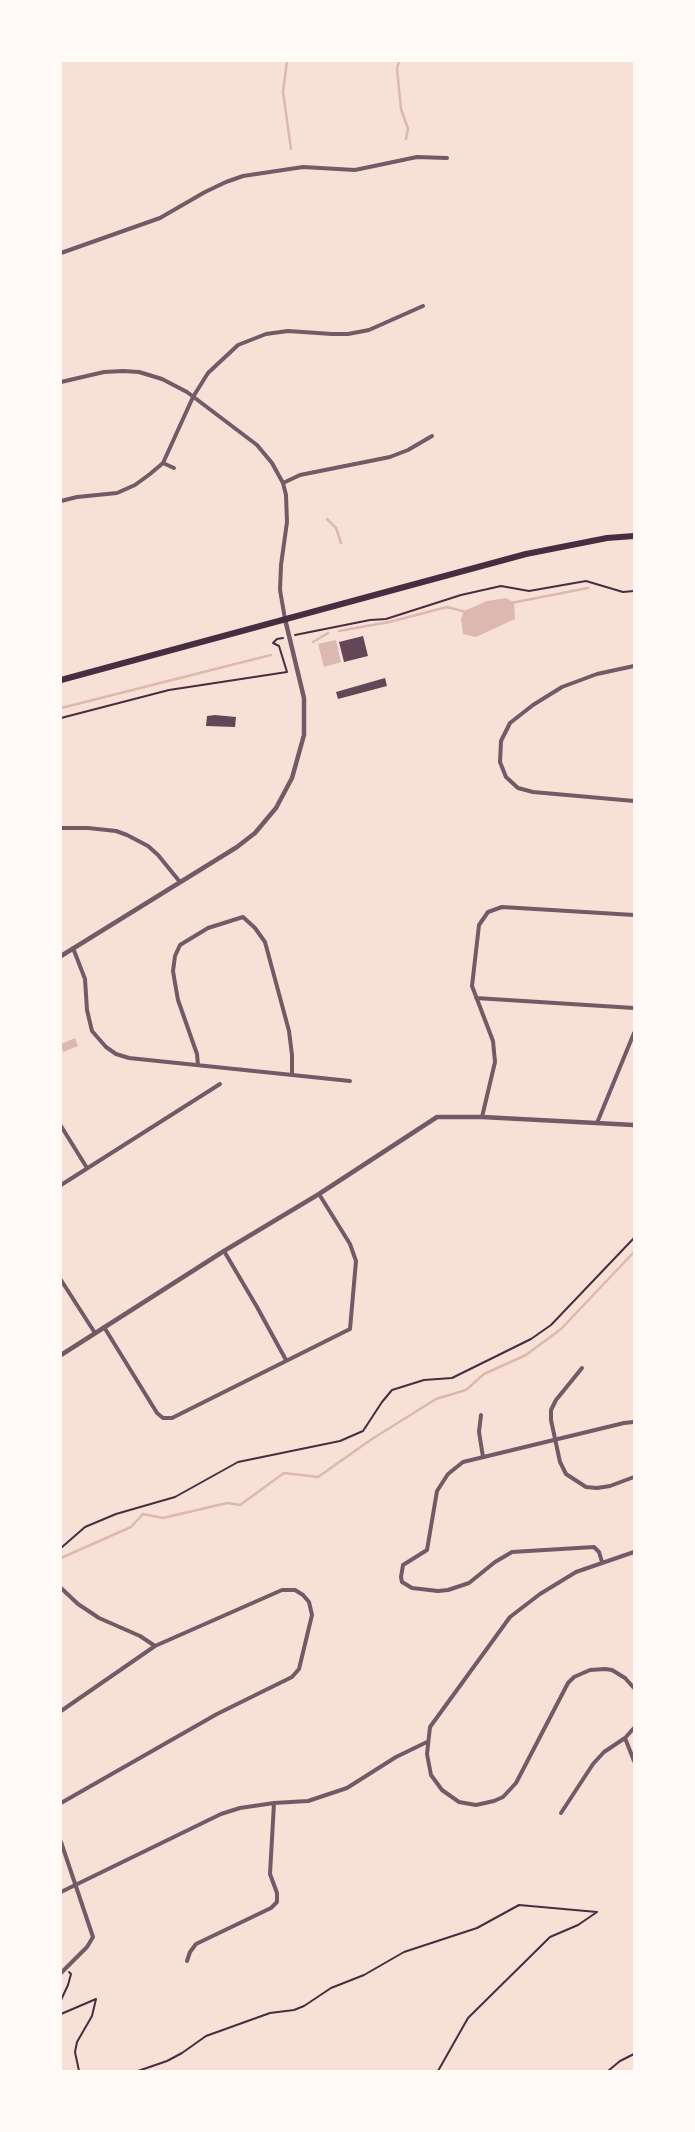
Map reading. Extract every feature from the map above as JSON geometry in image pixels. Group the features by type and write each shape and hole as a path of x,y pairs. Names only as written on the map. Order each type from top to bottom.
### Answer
{"highway":[{"path":"61,680 526,554 607,538 634,536"}],"street":[{"path":"61,253 160,218 205,192 243,176 303,167 354,170 382,166 417,157 447,158"},
{"path":"61,501 76,497 118,493 135,485 163,462 193,397 208,373 227,354 250,340 266,334 288,330 348,334 369,330 423,306"},
{"path":"61,382 104,372 139,372 175,384 257,445 272,463 283,483 286,496 287,522 281,565 280,590 304,698 304,735 292,778 276,808 255,833 231,851 61,956"},
{"path":"283,483 300,475 390,457 408,450 432,436"},
{"path":"163,462 174,468"},
{"path":"634,666 598,674 562,687 533,705 510,723 501,741 500,762 506,777 518,788 533,792 634,801"},
{"path":"61,828 106,830 127,835 148,846 180,882"},
{"path":"482,1117 495,1062 493,1041 472,986 479,925 488,912 502,907 634,915"},
{"path":"198,1065 197,1054 174,983 175,956 180,945 208,928 243,917 255,928 265,942 289,1031 292,1075"},
{"path":"73,948 85,979 87,1010 92,1031 106,1047 116,1054 129,1058 350,1081"},
{"path":"476,998 634,1008"},
{"path":"598,1123 634,1033"},
{"path":"61,1185 220,1084"},
{"path":"61,1355 224,1251 319,1194 437,1117 482,1117 634,1125"},
{"path":"61,1126 87,1168"},
{"path":"104,1328 157,1413 163,1418 172,1418 350,1329 356,1261 350,1244 319,1194"},
{"path":"224,1251 258,1307 286,1360"},
{"path":"61,1280 95,1333"},
{"path":"340,1335 343,1342"},
{"path":"582,1368 556,1400 551,1410 551,1420 560,1462 566,1474 586,1487 610,1486 634,1477"},
{"path":"481,1415 479,1432 483,1458"},
{"path":"602,1562 599,1552 594,1547 512,1552 495,1562 469,1583 438,1591 406,1586 402,1582 401,1571 403,1565 409,1560 427,1550 440,1483 463,1462 634,1422"},
{"path":"634,1552 576,1572 547,1589 510,1617 430,1727 427,1742 428,1766 431,1775 442,1790 459,1802 486,1804 503,1797 516,1783 568,1683 574,1677 590,1670 612,1670 625,1678 634,1688"},
{"path":"61,1588 78,1604 99,1618 140,1636 155,1646"},
{"path":"61,1711 155,1646 282,1590 295,1590 309,1602 312,1615 299,1669 292,1678 217,1714 61,1803"},
{"path":"560,1813 593,1764 604,1752 626,1738 634,1728"},
{"path":"626,1738 634,1761"},
{"path":"61,1892 222,1814 240,1808 308,1801 346,1788 416,1746 427,1742"},
{"path":"187,1961 190,1952 196,1944 271,1908 278,1902 277,1893 270,1874 274,1803"},
{"path":"61,1842 92,1937 86,1947 61,1973"}],"path":[{"path":"308,632 386,619 461,595 501,586 529,591 586,580 623,592 634,591"},
{"path":"61,718 169,690 287,672 279,646 273,643 276,639"},
{"path":"61,1548 85,1527 116,1514 175,1497 238,1462 340,1441 364,1431 392,1390 424,1380 452,1378 531,1339 551,1325 634,1238"},
{"path":"138,2071 168,2061 206,2036 270,2013 294,2010 304,2006 331,1988 364,1975 404,1952 477,1928 519,1905 596,1912 578,1924 550,1937 468,2018 438,2071"},
{"path":"61,2000 71,1974 66,1968"},
{"path":"61,2014 96,1999 92,2016 77,2042 75,2052 79,2071"},
{"path":"608,2071 620,2061 634,2054"}],"shaded area":[{"path":"506,598 514,602 515,619 476,637 463,634 461,619 464,611 487,601"},
{"path":"336,640 341,662 324,667 318,644"},
{"path":"75,1038 78,1046 63,1052 61,1044"}],"building":[{"path":"363,636 368,656 344,662 339,642"},
{"path":"385,678 387,686 338,699 336,692"},
{"path":"207,716 236,717 235,727 206,726"}],"waterway":[{"path":"287,61 283,92 291,149"},
{"path":"399,61 397,69 401,109 408,129 406,139"},
{"path":"327,519 336,528 341,543"},
{"path":"511,603 588,588"},
{"path":"339,631 389,622 447,607 466,612"},
{"path":"313,642 328,633"},
{"path":"61,708 271,655"},
{"path":"61,1558 131,1527 143,1514 163,1518 227,1503 240,1505 284,1473 318,1477 372,1439 436,1399 466,1390 484,1374 526,1355 561,1329 634,1252"}]}
